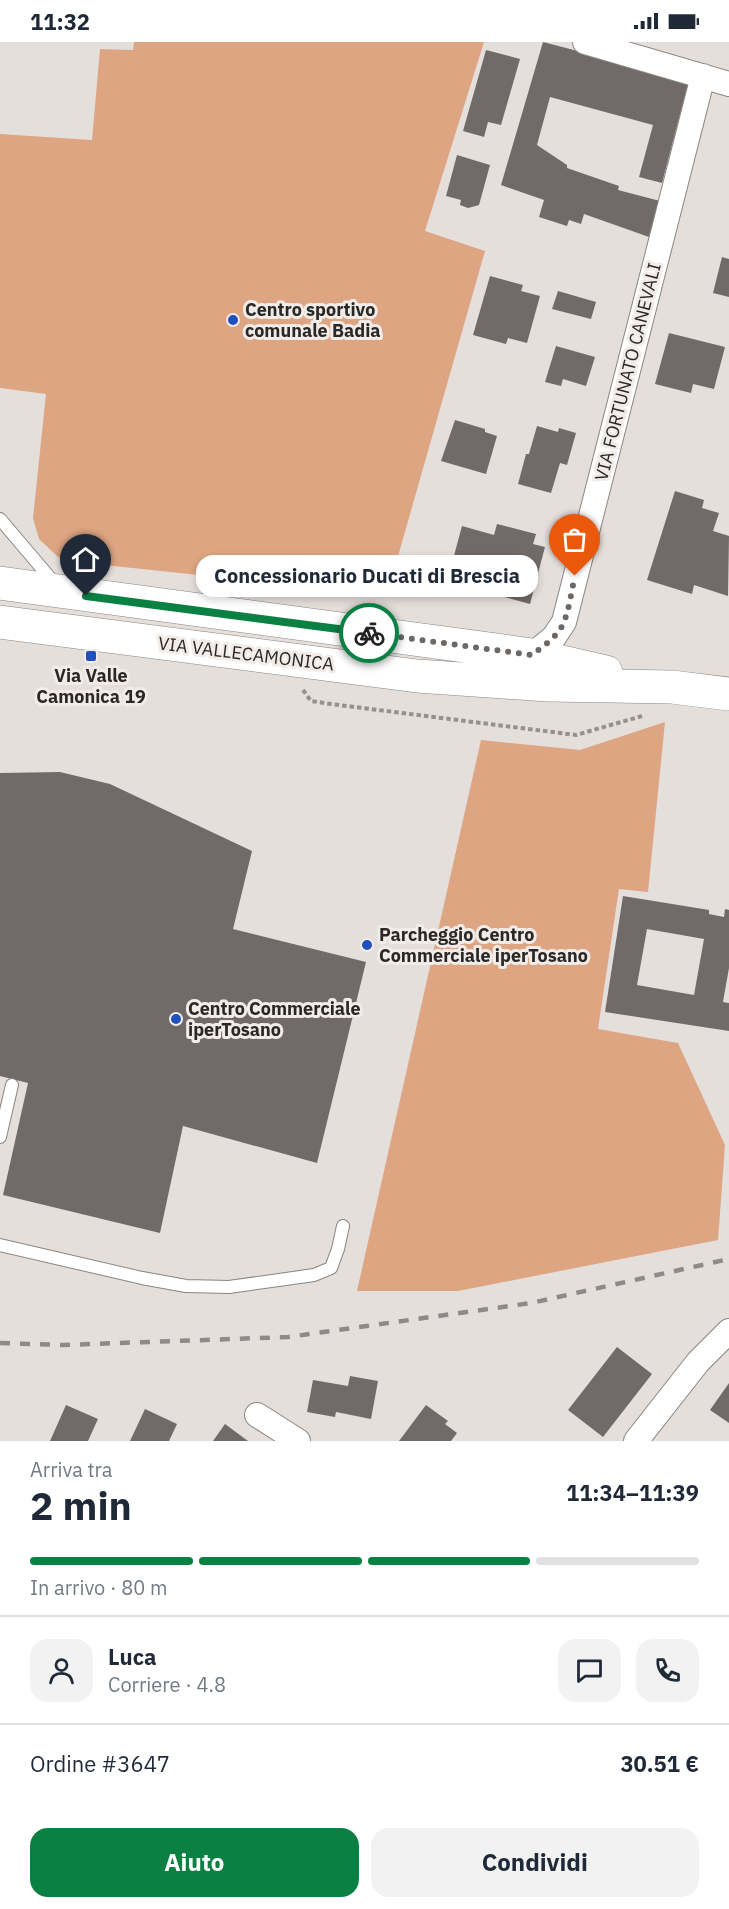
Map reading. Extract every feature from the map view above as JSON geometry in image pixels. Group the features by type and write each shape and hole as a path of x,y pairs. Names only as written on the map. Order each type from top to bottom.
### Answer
{"main road":[{"name":"VIA VALLECAMONICA","path":"0,583 532,655 672,687 729,694"},
{"name":"VIA VALLECAMONICA","path":"0,622 417,676 548,685 672,687"}],"street":[{"path":"585,42 729,84"},
{"name":"VIA FORTUNATO CANEVALI","path":"532,655 554,637 564,622 703,76"},
{"path":"636,1441 698,1362 729,1331"},
{"path":"257,1415 298,1441"}],"lane":[{"path":"0,519 62,592"},
{"path":"0,1137 12,1085"},
{"path":"0,1245 153,1280 186,1286 229,1287 314,1275 331,1268 343,1227"}],"path":[{"path":"331,704 576,735 652,713"}],"shaded area":[{"name":"Centro sportivo comunale Badia","path":"134,42 484,42 425,231 485,251 387,595 66,561 57,556 39,539 33,518 46,394 0,388 0,134 92,140 100,49 133,50"},
{"path":"665,722 648,892 619,889 598,1029 678,1043 725,1145 718,1240 458,1291 357,1291 481,740 580,750"}],"building":[{"path":"543,42 689,80 662,183 639,177 653,125 550,97 537,145 567,165 567,168 619,186 618,190 660,201 649,237 584,214 581,224 569,220 567,226 539,217 544,200 501,185"},
{"path":"486,50 520,59 501,125 488,122 484,137 463,131"},
{"path":"457,155 490,165 479,205 468,208 460,205 461,200 446,196"},
{"path":"722,257 729,259 729,297 713,293"},
{"path":"490,276 523,285 521,291 540,296 527,343 508,338 506,344 473,335"},
{"path":"558,291 596,302 591,319 552,309"},
{"path":"669,333 725,347 714,389 693,384 691,393 655,384"},
{"path":"556,346 595,357 586,386 563,379 561,386 545,382"},
{"path":"455,420 485,429 485,432 497,436 486,474 441,461"},
{"path":"537,426 558,432 559,428 576,433 567,465 560,463 551,493 518,484"},
{"path":"675,491 704,500 702,508 719,513 713,531 729,536 728,596 694,585 692,594 647,580"},
{"path":"497,524 536,534 533,544 545,547 530,604 437,579 440,571 449,574 462,526 494,535"},
{"name":"Parcheggio Centro Commerciale iperTosano","path":"60,772 110,784 252,851 233,929 366,962 317,1163 183,1126 160,1233 3,1195 28,1083 0,1076 0,773"},
{"path":"623,896 709,910 709,914 724,917 725,909 729,910 729,968 723,1002 729,1003 729,1031 605,1012","holes":["647,929 704,939 694,995 637,985"]},
{"path":"617,1347 652,1374 603,1437 568,1410"},
{"path":"350,1376 378,1381 371,1419 336,1412 335,1417 307,1412 313,1380 348,1386"},
{"path":"729,1383 729,1423 710,1410"},
{"path":"66,1405 98,1419 88,1441 50,1441"},
{"path":"426,1405 448,1421 445,1424 457,1433 451,1441 399,1441"},
{"path":"145,1409 177,1424 169,1441 130,1441"},
{"path":"225,1424 248,1441 213,1441"}],"railway":[{"path":"0,1343 63,1345 288,1337 531,1303 729,1259"}],"way so far":[{"path":"369,633 532,655 554,637 564,622 575,576"}],"place":[{"name":"Centro sportivo comunale Badia","path":"233,320"},
{"name":"Concessionario Ducati di Brescia","path":"575,576"},
{"name":"Via Valle Camonica 19","path":"91,656"},
{"name":"Parcheggio Centro Commerciale iperTosano","path":"367,945"},
{"name":"Centro Commerciale iperTosano","path":"176,1019"}],"route":[{"path":"86,596 369,633"}]}
